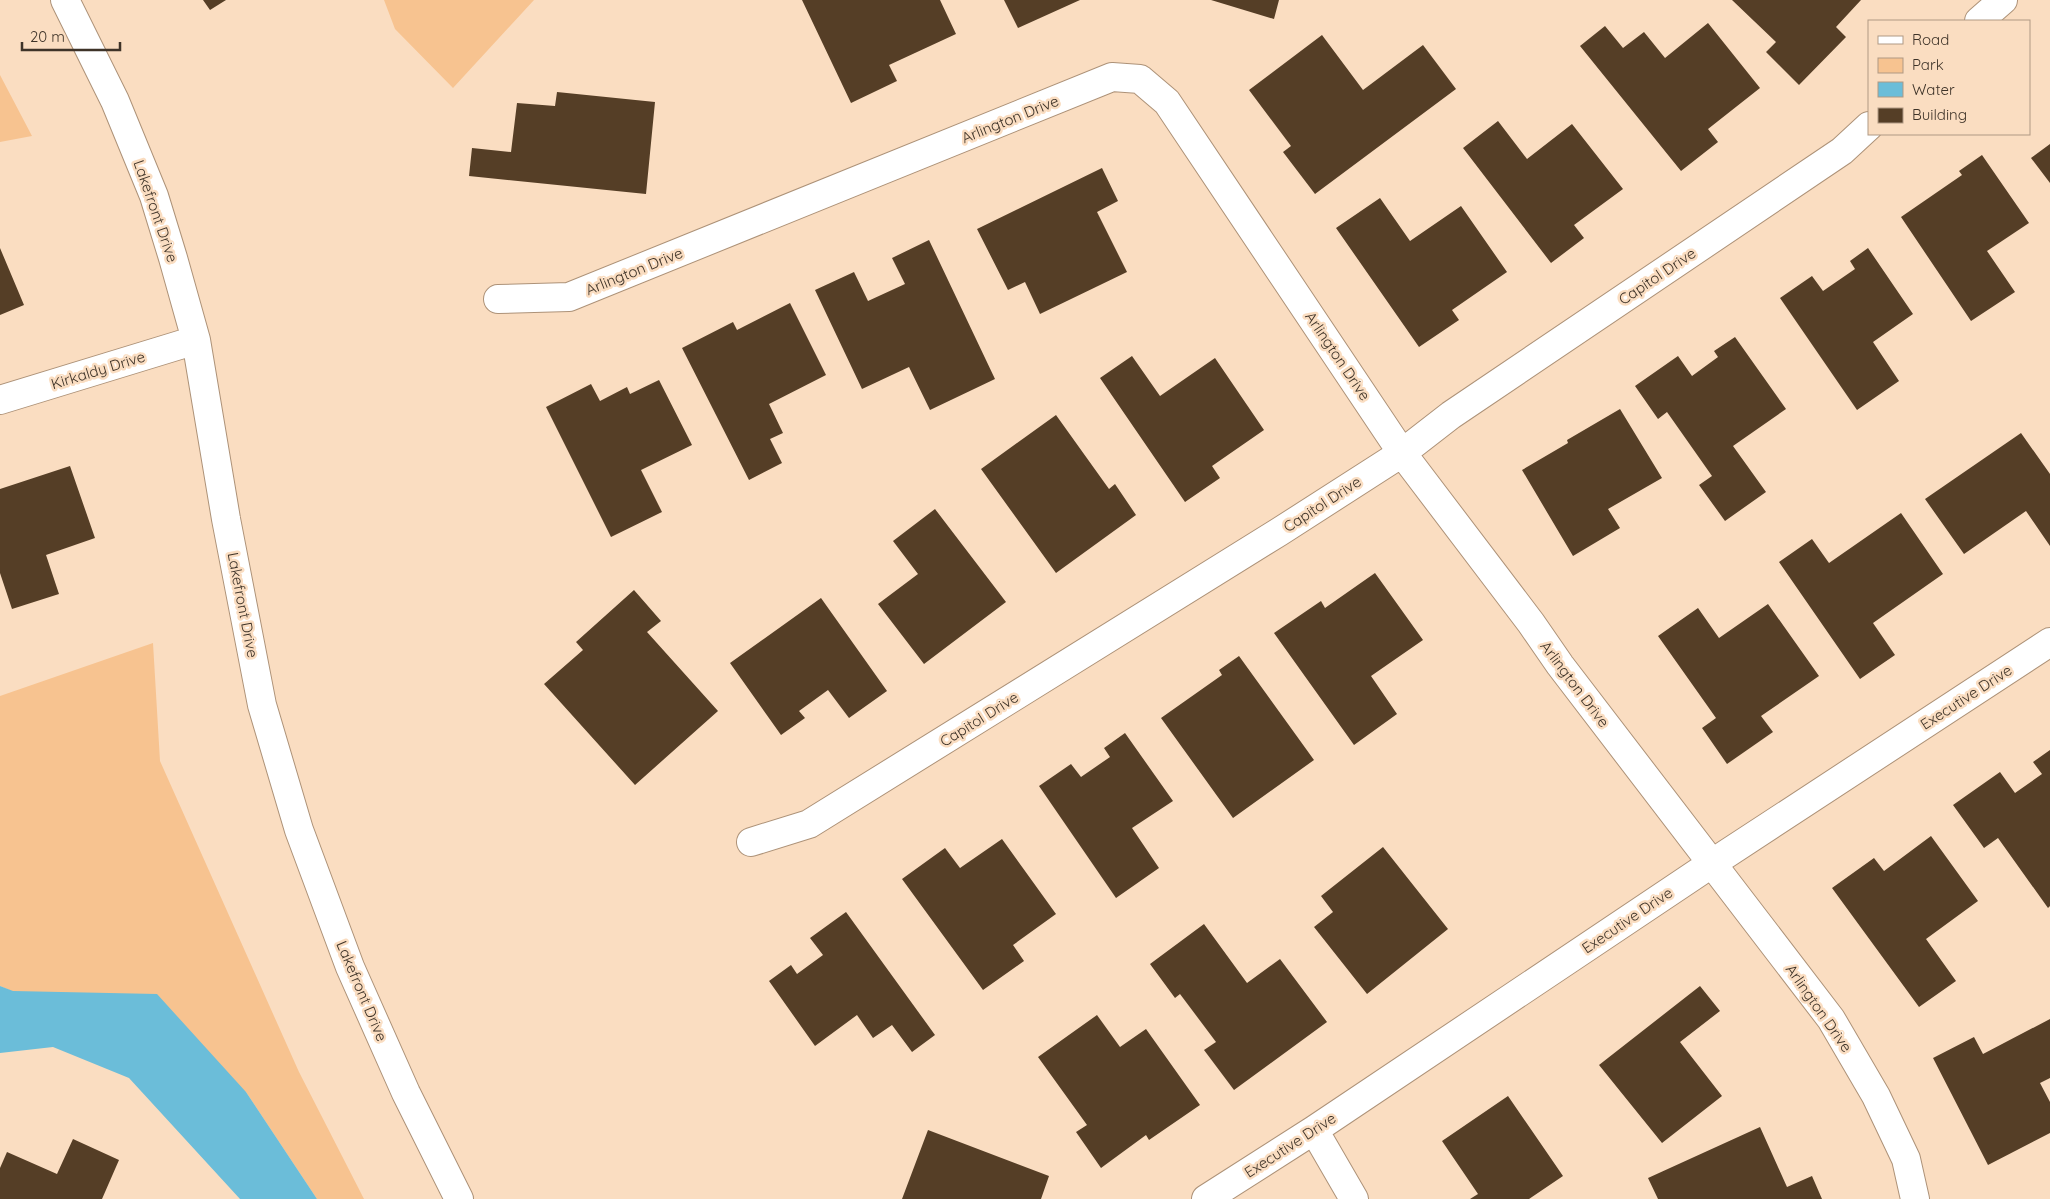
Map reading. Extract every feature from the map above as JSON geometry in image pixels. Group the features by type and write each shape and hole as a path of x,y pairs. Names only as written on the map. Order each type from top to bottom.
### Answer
{"street":[{"name":"Lakefront Drive","path":"65,0 115,101 154,196 196,340 226,519 262,705 299,830 350,967 406,1093 459,1199"},
{"path":"1981,20 2003,0"},
{"name":"Arlington Drive","path":"498,299 569,297 1112,77 1140,79 1167,102 1402,453 1711,864 1831,1019 1876,1096 1906,1159 1915,1199"},
{"name":"Capitol Drive","path":"751,842 809,824 1279,532 1402,453 1451,415 1842,151 1868,127"},
{"name":"Kirkaldy Drive","path":"0,400 196,340"},
{"name":"Executive Drive","path":"1206,1199 1314,1130 1711,864 2050,642"},
{"path":"1314,1130 1354,1199"}],"green space":[{"path":"384,0 534,0 453,88 395,29"},
{"path":"0,75 32,136 0,142"},
{"path":"153,643 160,761 299,1072 364,1199 317,1199 246,1092 0,986 0,696"}],"water":[{"path":"0,986 13,991 157,994 246,1092 317,1199 240,1199 129,1078 53,1047 0,1053"}],"building":[{"path":"203,0 226,0 210,10"},
{"path":"802,0 940,0 956,34 889,65 897,81 851,103"},
{"path":"1004,0 1080,0 1018,28"},
{"path":"1211,0 1279,0 1274,19"},
{"path":"1732,0 1861,0 1836,27 1846,37 1799,85 1766,52 1776,42"},
{"path":"1708,23 1760,88 1708,129 1718,142 1681,171 1580,46 1605,26 1623,48 1644,32 1665,58"},
{"path":"1322,35 1363,90 1423,45 1456,89 1315,194 1283,152 1291,146 1249,90"},
{"path":"557,92 655,102 646,194 469,176 472,148 511,152 517,103 555,106"},
{"path":"1498,121 1527,159 1572,124 1623,189 1574,225 1584,238 1551,263 1463,148"},
{"path":"2050,144 2050,183 2031,158"},
{"path":"1982,155 2029,223 1987,251 2015,292 1971,321 1901,217 1962,175 1959,171"},
{"path":"1102,168 1118,201 1097,212 1127,272 1040,314 1025,282 1008,290 977,229"},
{"path":"1380,198 1410,241 1461,206 1507,272 1452,310 1459,320 1419,347 1336,228"},
{"path":"929,240 995,379 930,410 909,367 862,389 815,290 854,272 868,301 905,284 892,258"},
{"path":"0,248 24,305 0,315"},
{"path":"1868,248 1913,314 1873,342 1899,381 1857,410 1780,298 1812,276 1823,291 1855,269 1850,261"},
{"path":"790,303 826,375 769,404 783,433 770,439 782,463 749,480 682,348 733,322 737,330"},
{"path":"1735,337 1786,409 1733,446 1766,492 1725,521 1699,485 1712,476 1667,412 1658,419 1635,386 1678,356 1692,376 1718,357 1714,351"},
{"path":"1132,356 1160,396 1215,358 1264,430 1212,466 1220,478 1185,502 1100,378"},
{"path":"659,380 692,445 641,470 662,512 611,537 546,407 591,384 600,401 627,387 630,394"},
{"path":"1620,409 1662,478 1608,509 1620,528 1573,556 1522,470 1568,443 1567,440"},
{"path":"1056,415 1109,489 1115,484 1136,515 1056,573 981,469"},
{"path":"2021,433 2050,474 2050,546 2026,511 1964,554 1925,499"},
{"path":"70,466 95,538 46,555 59,594 12,609 0,573 0,489"},
{"path":"935,509 1006,602 924,664 878,604 918,574 893,541"},
{"path":"1901,513 1943,574 1873,623 1895,655 1860,679 1779,562 1812,539 1829,563"},
{"path":"1375,573 1423,640 1371,676 1397,714 1354,745 1274,633 1321,601 1325,608"},
{"path":"634,590 661,621 647,632 718,711 635,785 544,684 583,650 576,642"},
{"path":"821,598 887,691 849,718 828,690 799,711 805,718 781,735 730,663"},
{"path":"1768,604 1819,676 1761,716 1773,732 1727,764 1702,728 1716,718 1658,636 1698,608 1719,638"},
{"path":"1239,656 1314,760 1233,818 1161,718 1222,675 1219,670"},
{"path":"1125,733 1173,801 1132,828 1159,868 1116,898 1039,786 1071,764 1081,777 1110,757 1104,748"},
{"path":"2050,750 2050,906 2048,908 1998,838 1984,848 1953,805 2000,772 2015,793 2042,774 2033,762"},
{"path":"1931,836 1978,901 1926,939 1956,981 1919,1007 1832,888 1874,858 1884,871"},
{"path":"1002,839 1056,914 1013,945 1024,961 983,990 902,879 945,848 960,868"},
{"path":"1383,847 1448,929 1367,994 1314,927 1333,912 1321,896"},
{"path":"846,912 935,1035 912,1052 892,1025 873,1038 857,1015 815,1046 769,981 791,965 797,974 823,955 810,938"},
{"path":"1204,924 1247,983 1280,959 1327,1022 1234,1090 1204,1050 1216,1042 1180,994 1175,998 1150,964"},
{"path":"1700,986 1720,1011 1680,1042 1722,1096 1662,1143 1599,1065"},
{"path":"1097,1015 1120,1047 1146,1029 1200,1105 1149,1140 1146,1135 1101,1168 1076,1132 1087,1125 1038,1057"},
{"path":"2050,1019 2050,1078 2040,1083 2050,1102 2050,1133 1988,1165 1933,1058 1974,1037 1983,1054"},
{"path":"1508,1096 1563,1176 1529,1199 1470,1199 1478,1194 1442,1141"},
{"path":"1760,1127 1787,1187 1812,1176 1822,1199 1658,1199 1648,1178"},
{"path":"928,1130 1049,1176 1041,1199 902,1199"},
{"path":"73,1139 119,1160 102,1199 0,1199 0,1168 7,1152 57,1174"}]}
